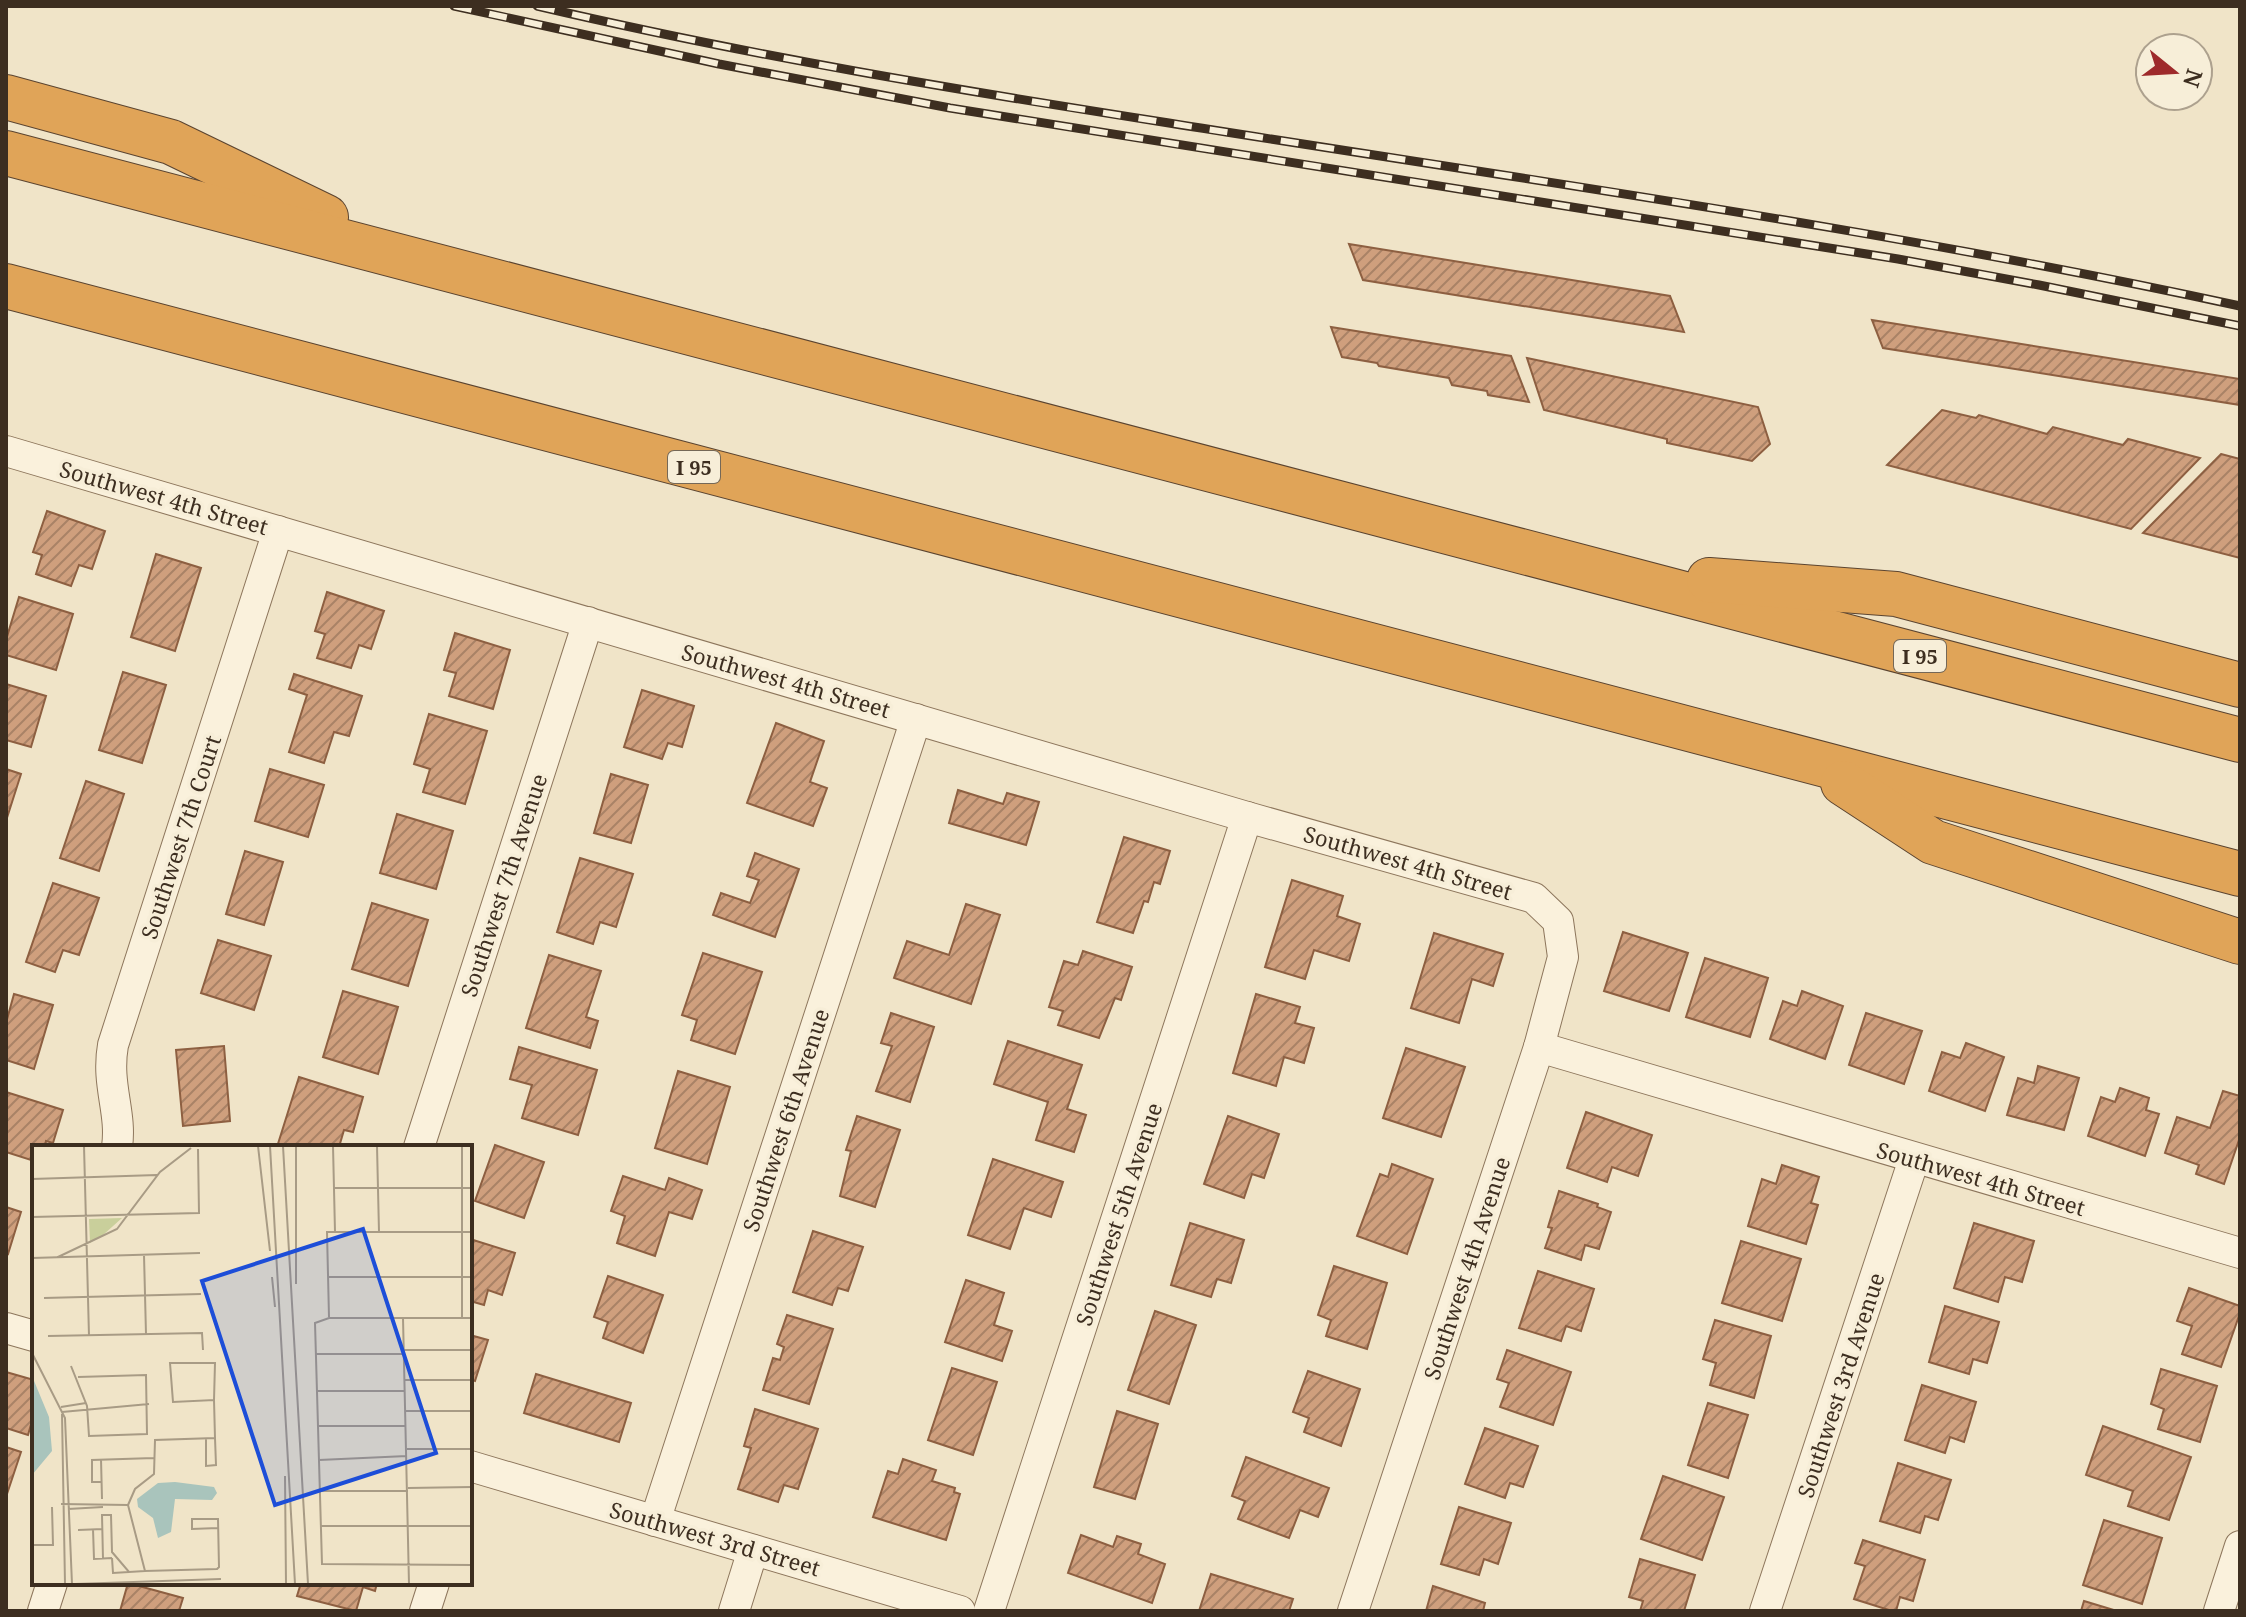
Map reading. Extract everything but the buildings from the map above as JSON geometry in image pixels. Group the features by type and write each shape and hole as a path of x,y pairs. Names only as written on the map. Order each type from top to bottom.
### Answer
{"highway":[{"path":"6,97 171,142 415,261"},
{"name":"I 95","path":"6,153 2240,740"},
{"name":"I 95","path":"6,286 2240,874"},
{"path":"1599,572 1896,594 2240,685"},
{"path":"1811,762 1933,842 2240,942"}],"street":[{"name":"Southwest 4th Street","path":"6,451 1247,817 1534,898 1558,921"},
{"name":"Southwest 7th Court","path":"117,1145 119,1134 109,1067 113,1045 278,531"},
{"name":"Southwest 7th Avenue","path":"420,1145 588,622"},
{"name":"Southwest 6th Avenue","path":"655,1521 916,719"},
{"name":"Southwest 5th Avenue","path":"989,1611 1247,817"},
{"name":"Southwest 4th Avenue","path":"1353,1611 1539,1047 1563,957 1558,921"},
{"name":"Southwest 4th Street","path":"1539,1047 2240,1253"},
{"name":"Southwest 3rd Avenue","path":"1765,1611 1914,1159"},
{"path":"6,1328 32,1335"},
{"name":"Southwest 3rd Street","path":"472,1469 960,1611"},
{"path":"2219,1611 2240,1546"},
{"path":"734,1611 753,1550"},
{"path":"43,1611 51,1585"},
{"path":"425,1611 433,1585"}],"railway":[{"path":"454,6 719,64 950,108 1898,259 2240,326"},
{"path":"537,6 852,70 1090,111 1840,229 2240,306"}]}
